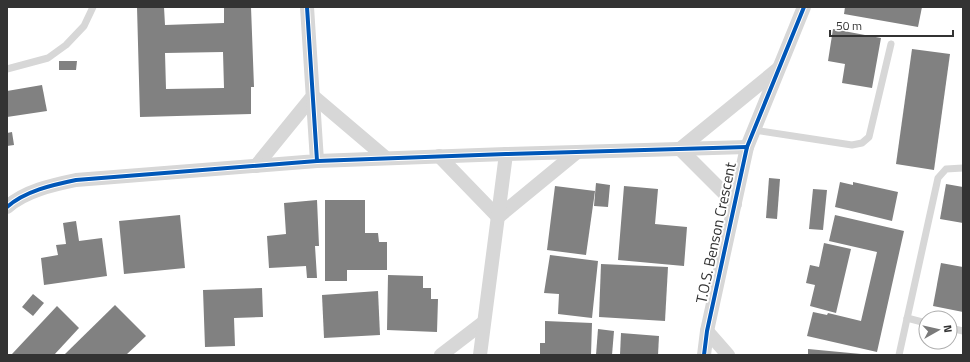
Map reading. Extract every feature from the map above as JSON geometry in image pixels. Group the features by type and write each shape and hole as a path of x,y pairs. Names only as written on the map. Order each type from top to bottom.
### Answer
{"street":[{"path":"307,7 317,161"},
{"name":"T.O.S. Benson Crescent","path":"704,355 707,331 747,147 804,7"},
{"path":"680,149 780,67"},
{"path":"313,96 386,158"},
{"path":"256,166 313,96"},
{"path":"7,207 14,201 47,187 76,180 317,161 747,147"},
{"path":"680,149 735,204"},
{"path":"498,216 577,152"},
{"path":"480,355 506,154"},
{"path":"439,156 498,216"},
{"path":"441,355 484,322"},
{"path":"707,331 728,355"}],"lane":[{"path":"7,68 48,58 66,45 84,26 93,7"},
{"path":"754,130 852,145 862,143 869,137 891,44"},
{"path":"899,355 938,178 946,169 963,168"},
{"path":"906,318 918,321"}],"building":[{"path":"137,7 164,7 165,25 224,23 224,7 251,7 254,87 251,87 251,114 140,117","holes":["223,52 224,88 166,89 165,53"]},
{"path":"845,7 922,7 918,27 844,14"},
{"path":"833,29 881,38 872,88 842,83 845,64 828,61"},
{"path":"912,49 950,54 934,170 896,164"},
{"path":"59,61 77,61 76,70 59,70"},
{"path":"42,85 47,111 7,117 7,91"},
{"path":"12,132 14,145 7,146 7,133"},
{"path":"769,178 780,179 777,219 766,218"},
{"path":"840,182 853,185 853,182 898,192 892,221 835,207"},
{"path":"596,183 610,185 608,207 594,206"},
{"path":"946,184 963,187 963,223 940,219"},
{"path":"555,186 595,191 586,255 547,250"},
{"path":"624,186 658,189 655,224 687,227 684,266 618,260"},
{"path":"813,189 827,190 823,230 809,229"},
{"path":"317,200 319,246 315,246 317,278 307,278 306,266 269,268 267,236 286,234 284,203"},
{"path":"325,200 365,200 365,233 378,233 379,242 387,242 387,270 347,270 347,281 325,281"},
{"path":"180,215 185,268 124,274 119,221"},
{"path":"835,215 904,231 877,352 807,336 813,312 827,315 828,313 861,321 877,252 829,241"},
{"path":"76,221 79,241 102,238 107,276 44,285 41,258 58,255 56,245 66,244 63,223"},
{"path":"824,243 851,249 836,313 810,306 815,285 806,283 810,265 819,267"},
{"path":"550,255 598,261 592,318 558,314 559,294 544,293"},
{"path":"941,263 963,267 963,312 933,306"},
{"path":"601,264 668,267 665,321 599,317"},
{"path":"388,275 423,276 423,288 431,288 431,299 438,299 437,332 387,330"},
{"path":"262,288 263,317 234,318 235,346 205,347 203,290"},
{"path":"378,291 380,335 324,338 322,295"},
{"path":"33,294 44,303 33,316 22,307"},
{"path":"115,305 146,336 126,355 64,355"},
{"path":"57,306 79,328 54,355 13,355 12,354"},
{"path":"545,321 592,323 591,355 540,355 540,343 545,343"},
{"path":"598,329 614,331 612,355 596,355"},
{"path":"621,333 659,336 658,355 620,355"},
{"path":"808,349 861,354 861,355 808,355"}],"cycle path":[{"path":"7,207 14,201 30,193 76,180 317,161 307,7"},
{"path":"704,355 707,331 747,147 804,7"},
{"path":"317,161 747,147"}]}
